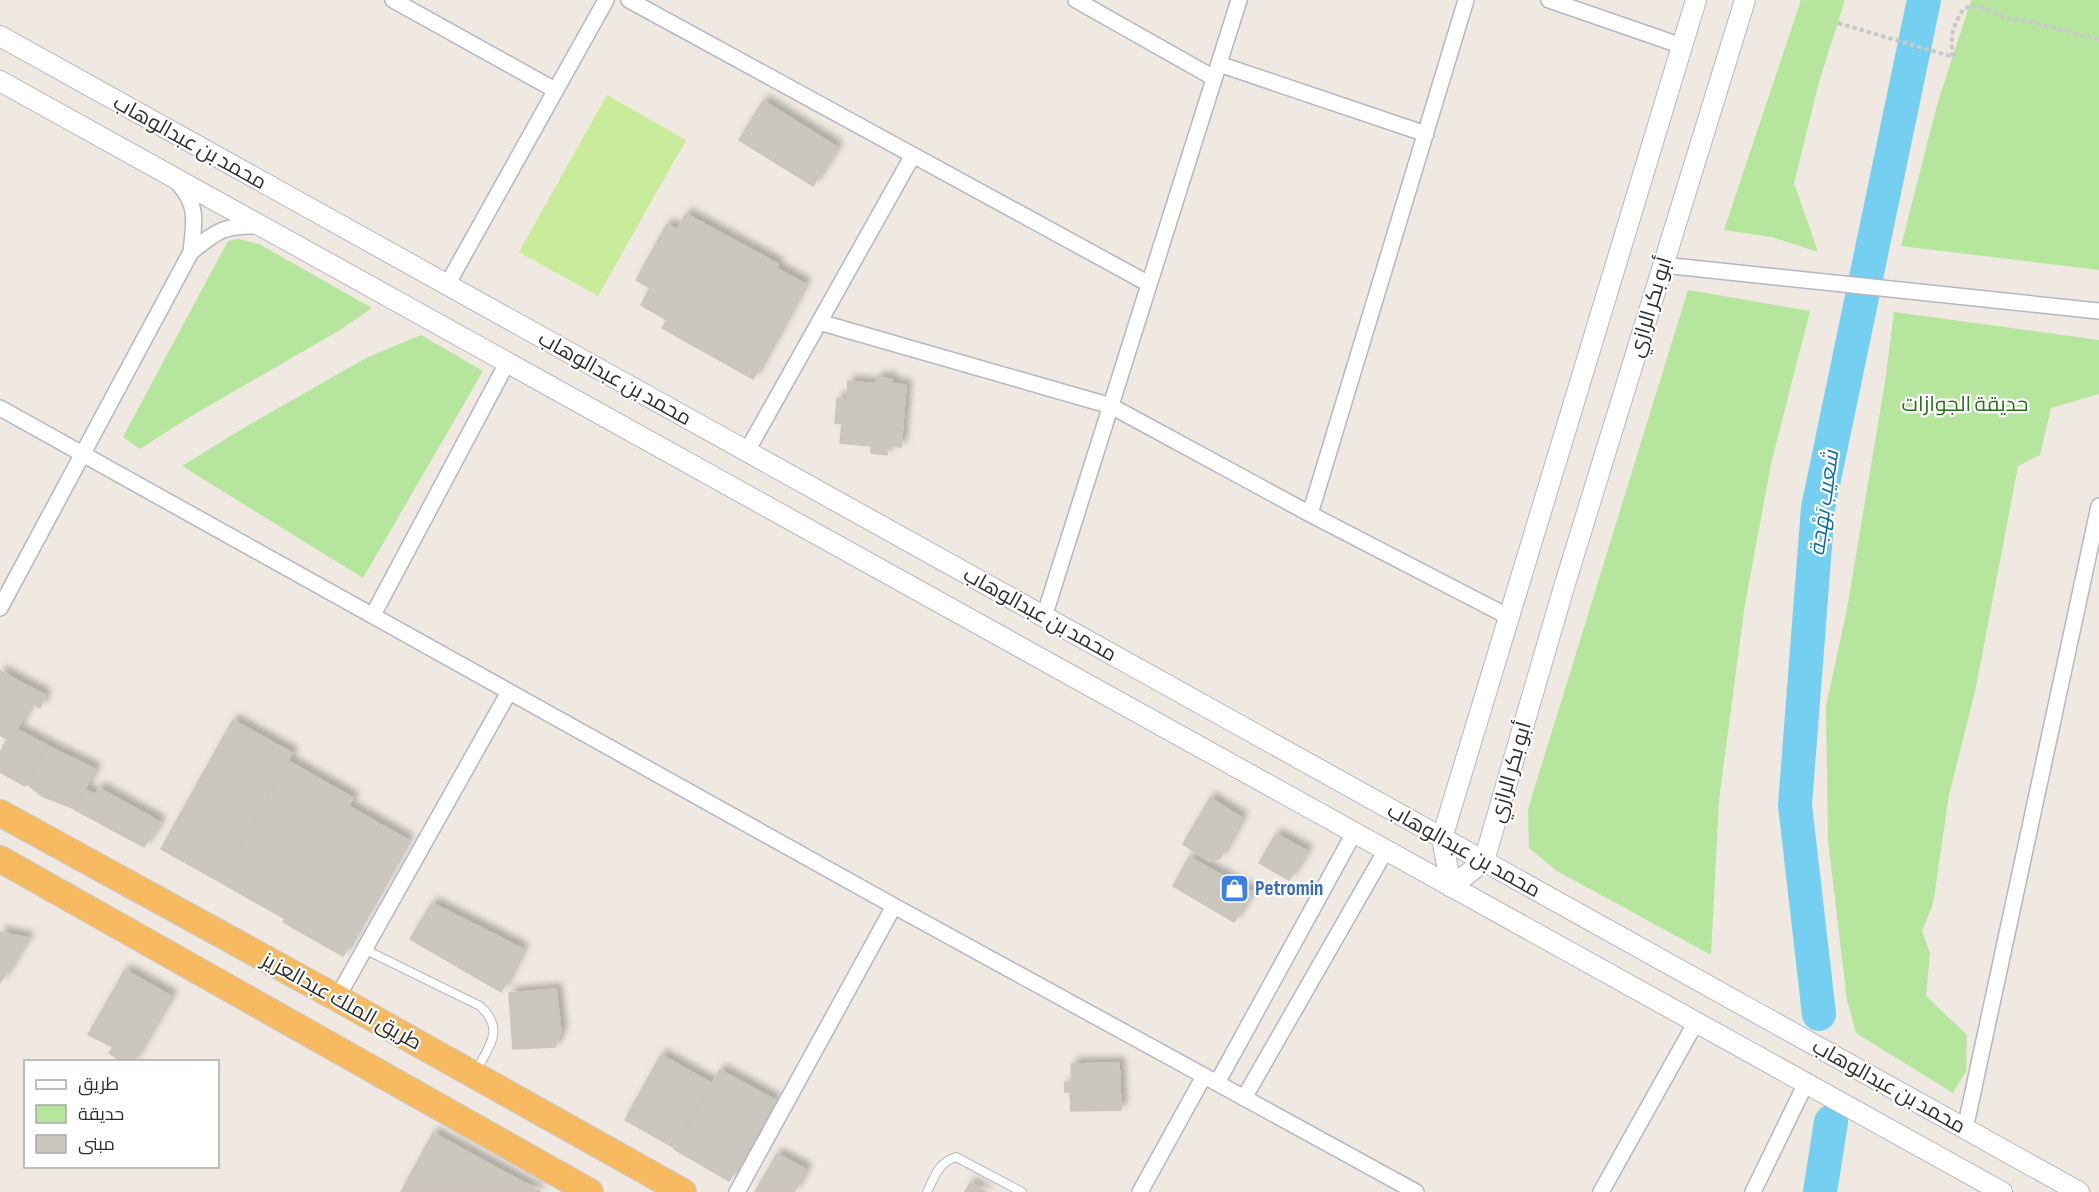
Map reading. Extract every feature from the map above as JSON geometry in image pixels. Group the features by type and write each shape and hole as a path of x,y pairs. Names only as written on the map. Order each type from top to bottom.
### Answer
{"highway":[{"name":"طريق الملك عبدالعزيز","path":"0,813 683,1192"},
{"name":"طريق الملك عبدالعزيز","path":"0,859 590,1192"}],"street":[{"path":"393,0 555,90"},
{"path":"447,285 606,0"},
{"path":"629,0 1149,284"},
{"path":"1076,0 1217,71 1426,134"},
{"path":"1044,616 1239,0"},
{"path":"1310,514 1467,0"},
{"path":"1549,0 1682,46"},
{"path":"1484,861 1451,887 1442,838 1696,0"},
{"name":"أبو بكر الرازي","path":"1484,861 1567,576 1745,0"},
{"name":"محمد بن عبدالوهاب","path":"0,36 2079,1192"},
{"name":"محمد بن عبدالوهاب","path":"0,81 1806,1083 1990,1189"},
{"path":"747,451 913,155"},
{"path":"174,179 189,195 193,207 191,252"},
{"path":"0,608 191,252 225,228 260,226"},
{"path":"1663,265 2099,311"},
{"path":"819,322 1111,406 1310,514 1509,617"},
{"path":"373,615 507,363"},
{"path":"0,408 1409,1190"},
{"path":"1965,1129 2099,506"},
{"path":"337,998 509,692"},
{"path":"1140,1192 1211,1080 1354,833"},
{"path":"1244,1098 1386,850"},
{"path":"737,1192 894,906"},
{"path":"1601,1192 1696,1022"},
{"path":"1753,1192 1806,1083"}],"lane":[{"path":"364,949 480,1006 490,1015 495,1028 492,1040 474,1075"},
{"path":"927,1192 939,1166 956,1157 1022,1192"}],"path":[{"path":"1838,23 1953,57 1950,37 1956,20 1964,8 1979,6 2009,19 2027,21 2099,39"}],"green space":[{"path":"1801,0 1845,0 1819,82 1794,183 1818,252 1772,237 1724,230"},
{"path":"1971,0 2099,0 2099,270 1901,246 1937,105"},
{"path":"607,95 686,140 598,296 519,252"},
{"path":"238,239 259,244 372,308 340,330 193,415 140,449 123,437 228,241"},
{"path":"1688,290 1810,311 1771,464 1744,610 1719,800 1711,955 1557,871 1529,848 1528,809"},
{"name":"حديقة الجوازات","path":"1894,312 2099,340 2099,394 2051,408 2040,455 2018,466 1976,687 1949,795 1933,904 1922,931 1930,953 1926,996 1967,1035 1966,1071 1953,1093 1856,1033 1847,1000 1828,841 1826,706 1847,609 1885,382"},
{"path":"421,335 483,371 363,578 182,466 366,358"}],"building":[{"path":"763,101 837,147 813,186 739,140"},
{"path":"686,214 778,264 776,268 805,284 753,379 662,328 667,320 641,305 650,288 636,280 667,224 677,230"},
{"path":"877,378 892,379 892,384 906,385 901,447 887,446 887,455 871,453 871,446 840,443 842,424 835,423 837,398 847,399 848,381 876,384"},
{"path":"0,671 45,695 40,708 32,703 10,741 0,735"},
{"path":"233,720 292,753 220,882 161,849"},
{"path":"18,730 47,745 25,786 0,772 0,753 6,741 11,744"},
{"path":"48,746 95,769 75,809 42,796 27,784"},
{"path":"288,761 353,798 285,919 220,882"},
{"path":"99,788 160,822 144,847 101,824 111,807 94,798"},
{"path":"85,790 94,794 93,798 110,807 100,823 75,810"},
{"path":"1210,798 1242,818 1220,858 1209,861 1183,844"},
{"path":"348,806 408,840 343,956 283,922"},
{"path":"1276,834 1307,851 1289,880 1259,863"},
{"path":"1189,857 1252,892 1234,922 1173,886"},
{"path":"432,903 523,949 501,992 410,939"},
{"path":"0,932 28,938 0,983"},
{"path":"125,970 171,996 134,1060 120,1060 109,1053 113,1047 88,1035"},
{"path":"556,989 561,1031 555,1047 513,1049 509,993"},
{"path":"661,1055 711,1083 673,1147 625,1120"},
{"path":"1119,1063 1121,1110 1071,1111 1070,1092 1065,1092 1065,1082 1072,1082 1071,1064"},
{"path":"720,1070 775,1100 729,1181 674,1149"},
{"path":"433,1133 541,1192 401,1192"},
{"path":"777,1154 806,1169 794,1192 755,1192"},
{"path":"970,1183 986,1192 965,1192"}],"waterway":[{"name":"شعيب بَهْجة","path":"1819,1014 1795,805 1818,508 1924,0"},
{"name":"شعيب بَهْجة","path":"1820,1192 1831,1122"}],"place":[{"name":"Petromin","path":"1234,888"}]}
